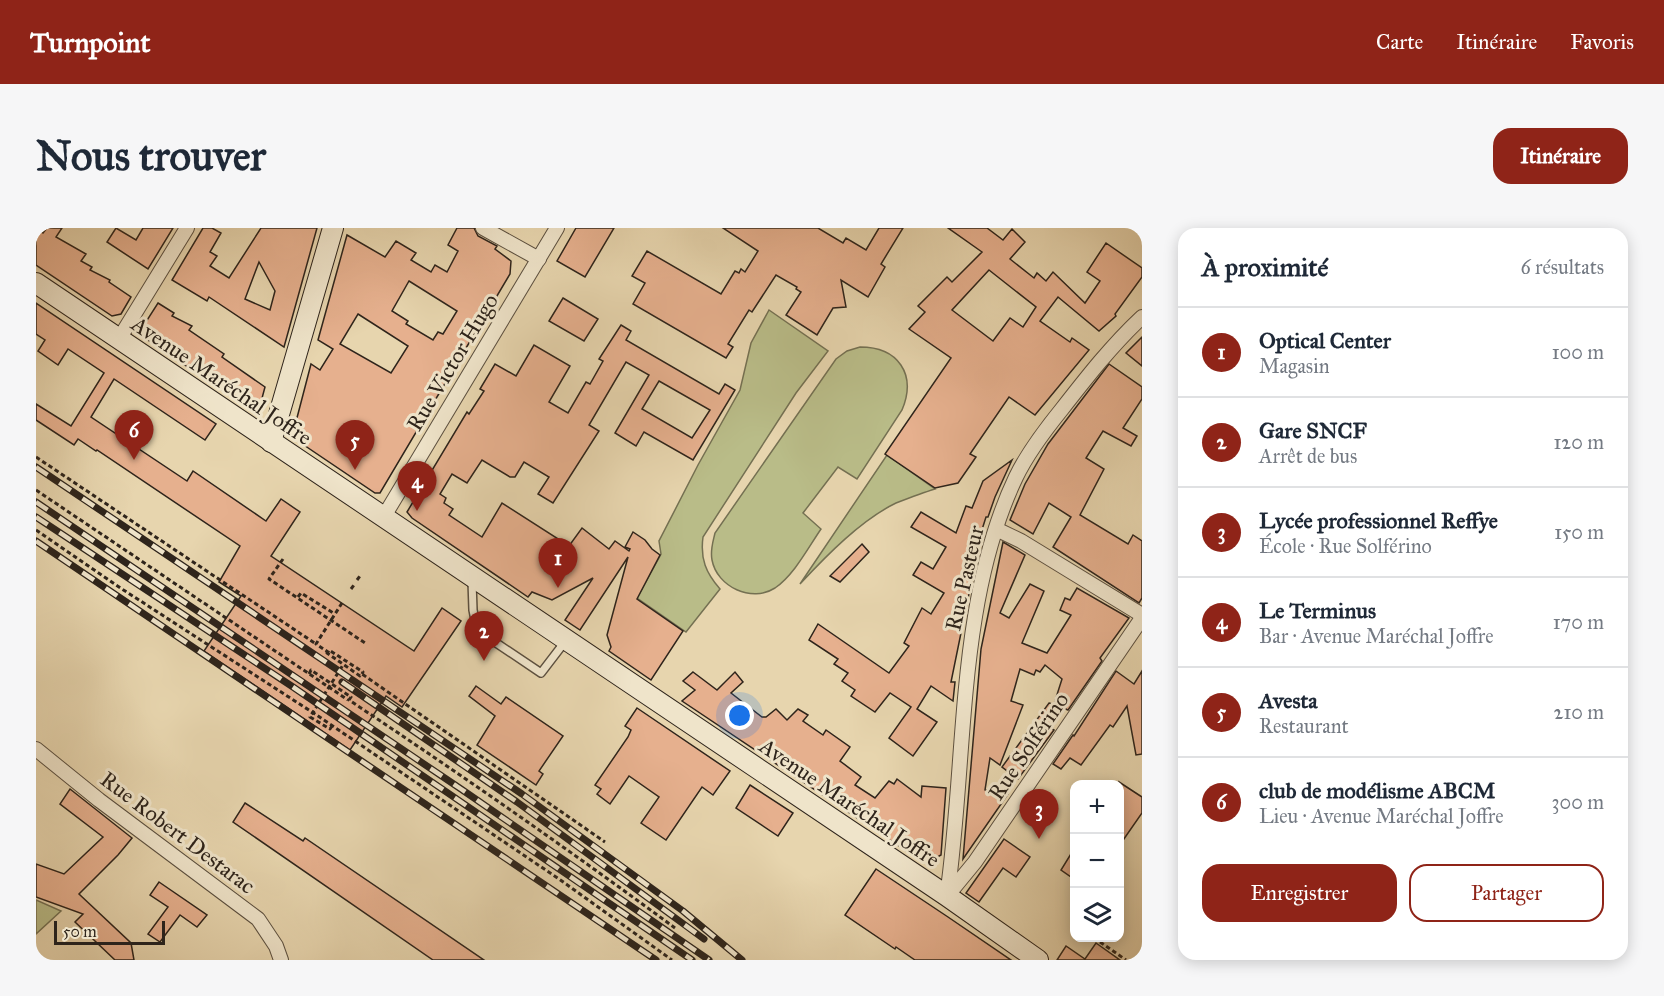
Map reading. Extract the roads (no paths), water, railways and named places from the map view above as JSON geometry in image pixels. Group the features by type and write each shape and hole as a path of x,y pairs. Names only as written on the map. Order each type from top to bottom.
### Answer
{"main road":[{"path":"271,442 333,228"},
{"name":"Avenue Maréchal Joffre","path":"36,284 1038,960"}],"street":[{"path":"119,339 187,228"},
{"path":"483,228 538,259"},
{"name":"Rue Victor Hugo","path":"383,518 558,228"},
{"name":"Rue Pasteur","path":"946,896 954,846 970,649 996,529 1016,477 1044,432 1095,366 1121,336 1142,317"},
{"path":"996,529 1021,541 1142,617"},
{"name":"Rue Solférino","path":"946,896 975,862 1142,617"},
{"name":"Rue Robert Destarac","path":"36,749 99,800 258,919 276,946 281,960"}],"lane":[{"path":"472,578 473,610 477,630 541,673 566,640"}],"railway":[{"path":"36,467 522,794 683,911 742,960"},
{"path":"36,502 461,789 709,960"},
{"path":"36,517 293,687 692,960"},
{"path":"36,541 656,960"},
{"path":"342,682 517,802 704,939"}],"place":[{"name":"club de modélisme ABCM","path":"134,460"},
{"name":"Avesta","path":"355,470"},
{"name":"Le Terminus","path":"417,511"},
{"name":"Optical Center","path":"558,588"},
{"name":"Gare SNCF","path":"484,661"},
{"name":"Lycée professionnel Reffye","path":"1039,839"}]}
